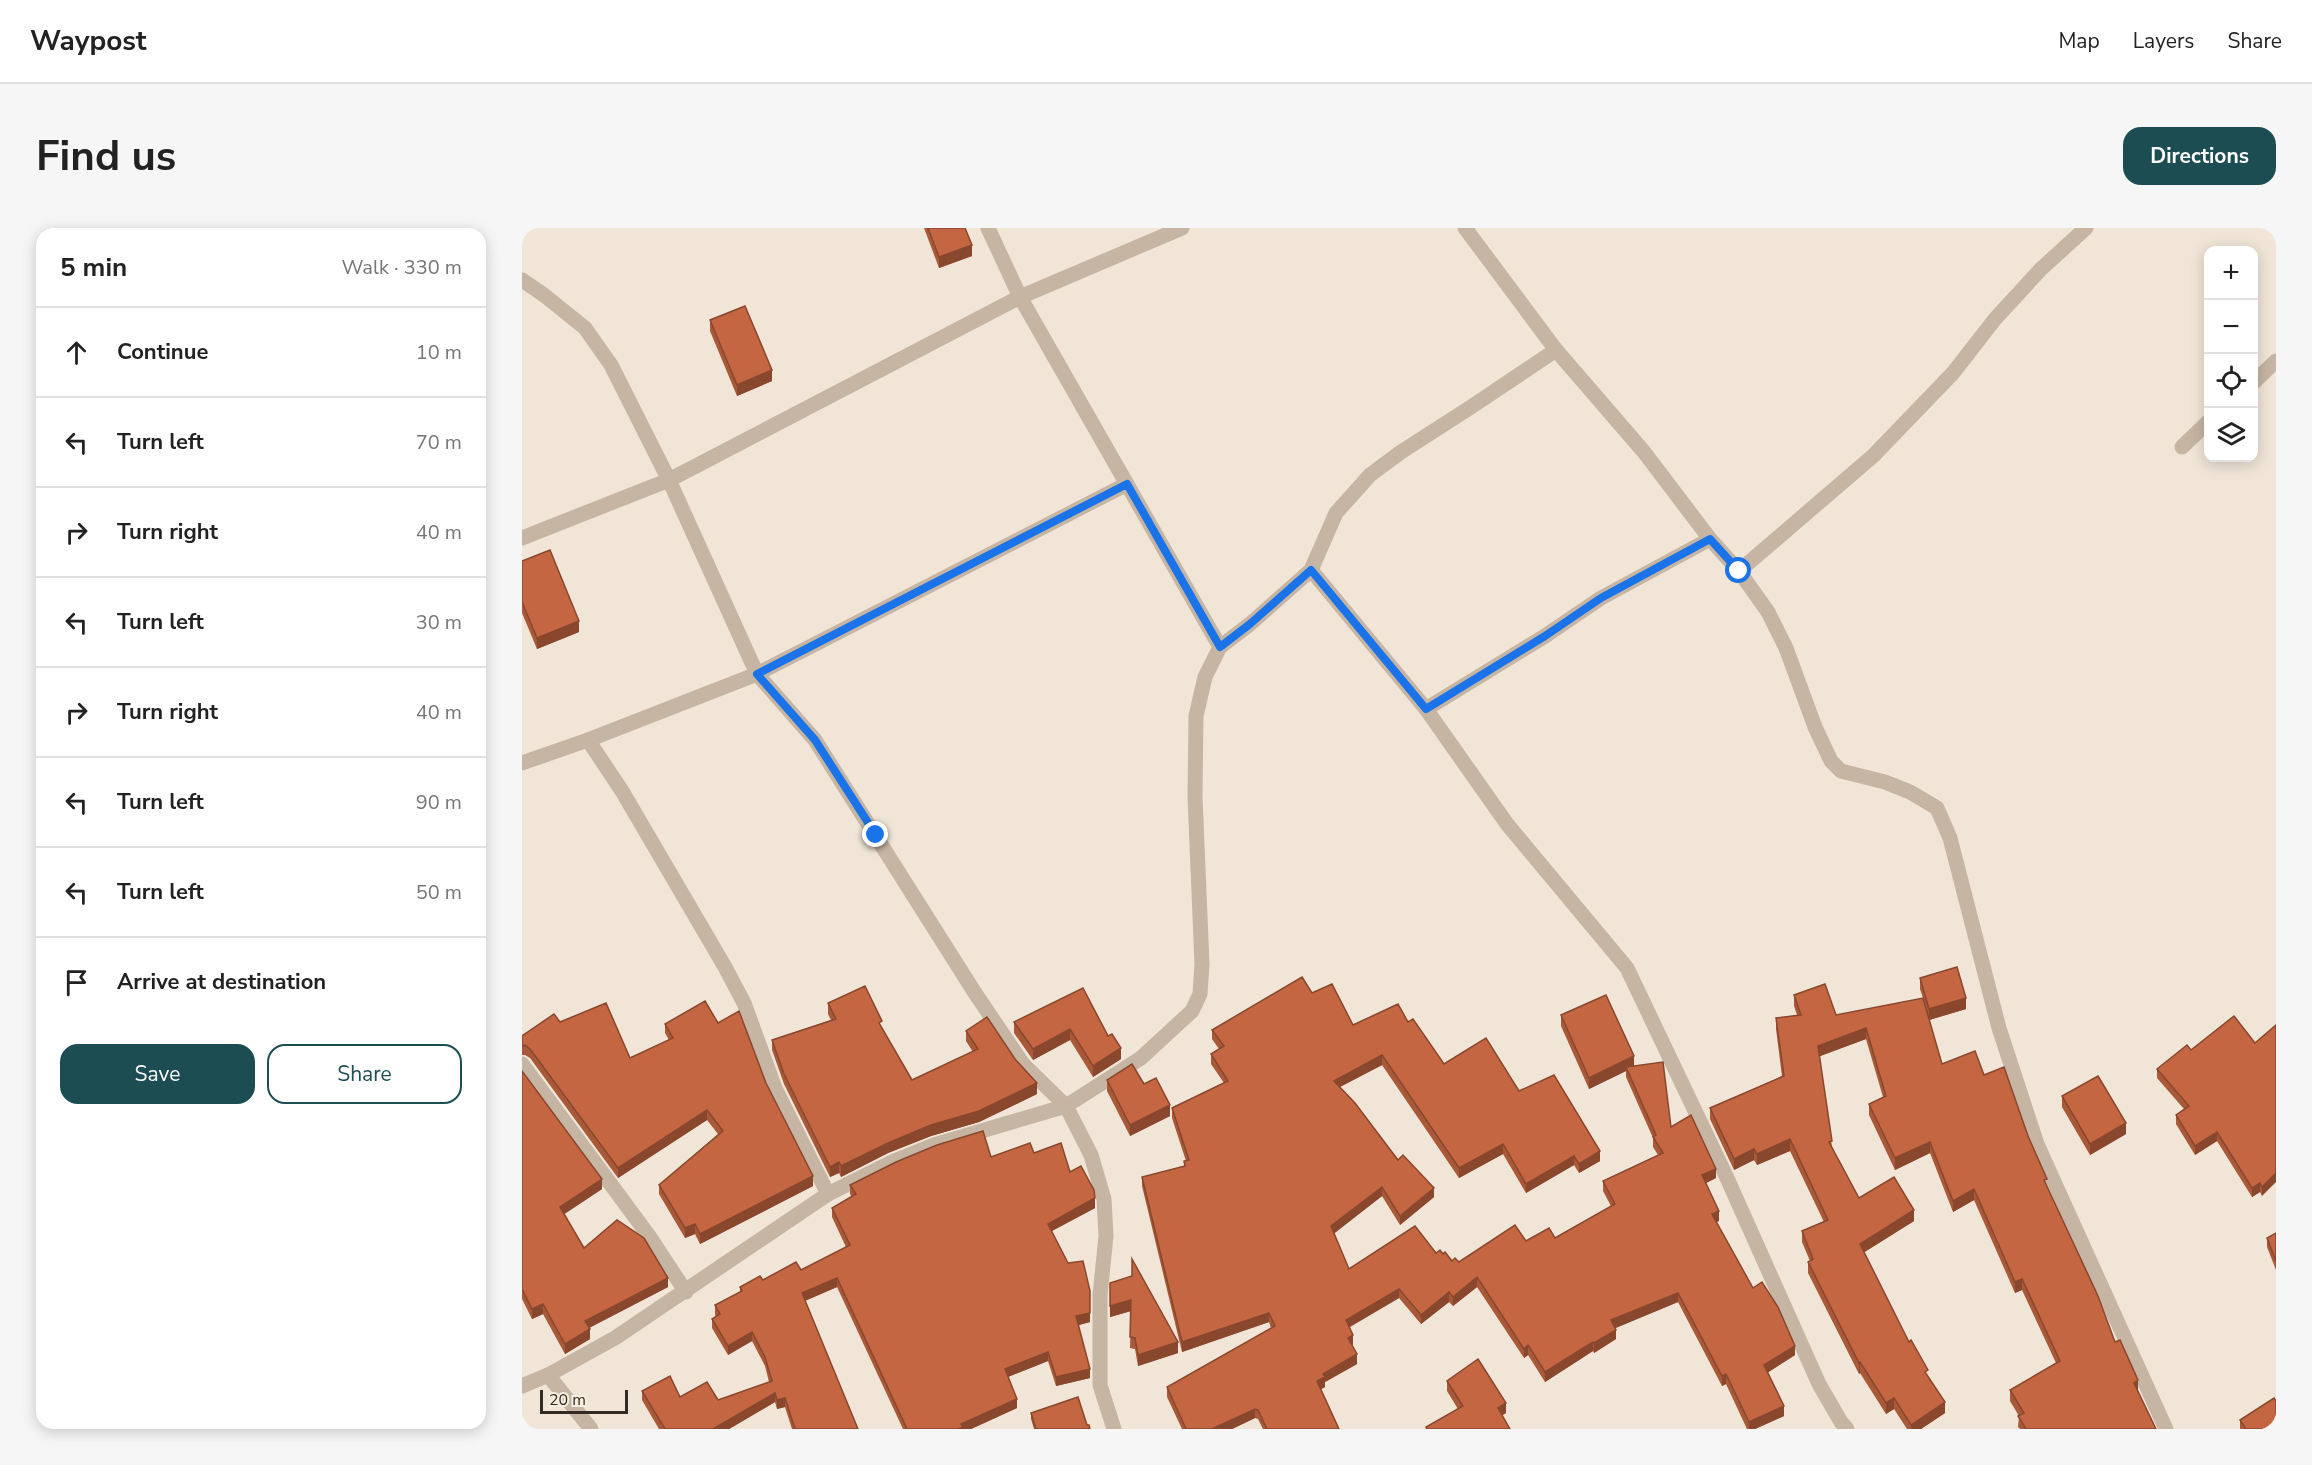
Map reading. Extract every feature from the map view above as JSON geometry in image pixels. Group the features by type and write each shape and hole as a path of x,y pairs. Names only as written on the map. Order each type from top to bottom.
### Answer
{"street":[{"path":"988,228 1020,297 1220,647"},
{"path":"522,538 669,480 1020,297 1182,228"},
{"path":"1465,228 1556,350 1644,452 1710,539 1739,571 1768,612 1786,648 1831,761 1841,771 1884,782 1910,792 1937,808 1950,838 1999,1029 2037,1144 2166,1429"},
{"path":"1739,571 1873,456 1953,373 1995,319 2041,269 2085,228"},
{"path":"522,280 585,328 611,365 669,480 757,674 815,740 975,993 1023,1064 1066,1106 1091,1155 1104,1199 1106,1236 1100,1295 1101,1385 1114,1429"},
{"path":"522,1386 548,1375 615,1338 828,1194 892,1162 934,1145 1066,1106 1141,1058 1192,1011 1200,994 1202,964 1195,797 1196,716 1205,677 1220,647 1250,624 1311,570 1336,513 1370,475 1556,350"},
{"path":"2258,377 2276,361"},
{"path":"2182,447 2204,426"},
{"path":"522,763 588,740 757,674 1127,484"},
{"path":"1426,709 1545,636 1601,598 1710,539"},
{"path":"1311,570 1426,709 1508,824 1627,968 1727,1178 1819,1384 1847,1429"},
{"path":"588,740 622,791 725,967 744,1003 775,1088 828,1194"},
{"path":"522,1064 649,1236 686,1292"},
{"path":"548,1375 591,1429"}],"building":[{"path":"928,228 965,228 972,245 939,257"},
{"path":"745,306 772,370 737,385 710,320"},
{"path":"550,550 579,621 537,638 522,602 522,561"},
{"path":"1957,967 1966,998 1929,1009 1920,978"},
{"path":"1302,977 1312,993 1332,984 1353,1025 1398,1004 1408,1022 1413,1019 1444,1064 1486,1038 1519,1091 1554,1075 1600,1151 1579,1164 1574,1156 1526,1184 1503,1144 1459,1168 1382,1055 1334,1081 1355,1103 1398,1160 1403,1155 1434,1188 1400,1216 1382,1187 1331,1226 1349,1269 1415,1226 1436,1253 1440,1250 1443,1254 1445,1252 1452,1261 1455,1258 1459,1262 1515,1225 1526,1241 1549,1228 1555,1238 1615,1204 1603,1181 1663,1153 1653,1137 1656,1135 1626,1067 1663,1062 1671,1127 1691,1115 1716,1169 1702,1175 1719,1211 1712,1214 1753,1288 1762,1282 1778,1307 1795,1346 1764,1365 1784,1406 1749,1422 1726,1374 1722,1376 1678,1293 1611,1320 1616,1330 1545,1372 1528,1345 1524,1349 1477,1277 1453,1297 1449,1292 1421,1315 1399,1289 1346,1320 1353,1335 1348,1338 1357,1354 1323,1374 1325,1377 1317,1381 1339,1429 1267,1429 1258,1410 1255,1409 1212,1429 1186,1429 1167,1387 1275,1326 1269,1313 1182,1342 1142,1177 1185,1166 1184,1161 1189,1160 1172,1108 1228,1081 1211,1054 1224,1046 1212,1030"},
{"path":"1825,984 1836,1015 1923,998 1942,1064 1975,1051 1984,1075 2004,1067 2028,1136 2047,1179 2044,1180 2098,1296 2115,1342 2120,1340 2138,1380 2134,1383 2156,1429 2026,1429 2018,1416 2024,1413 2010,1390 2060,1361 2022,1279 2015,1282 1974,1189 1953,1201 1930,1142 1895,1158 1869,1104 1886,1096 1866,1028 1818,1046 1832,1141 1829,1142 1859,1198 1894,1177 1914,1210 1860,1244 1909,1342 1911,1340 1928,1370 1925,1372 1945,1402 1911,1425 1894,1398 1886,1403 1859,1363 1808,1262 1813,1259 1802,1231 1828,1220 1790,1139 1757,1154 1754,1149 1734,1159 1710,1108 1784,1076 1776,1018 1801,1015 1794,995"},
{"path":"865,986 882,1021 879,1023 912,1080 978,1049 966,1031 987,1017 1015,1059 1037,1083 979,1111 931,1125 841,1166 839,1162 830,1167 784,1074 772,1040 836,1019 828,1003"},
{"path":"1083,988 1108,1036 1112,1034 1121,1048 1093,1066 1070,1029 1033,1049 1014,1022"},
{"path":"1606,995 1634,1056 1589,1078 1561,1015"},
{"path":"705,1001 718,1023 739,1011 766,1083 813,1176 700,1234 695,1224 685,1228 659,1185 723,1131 707,1110 618,1168 530,1049 525,1045 522,1046 522,1036 554,1014 560,1022 606,1003 630,1058 673,1038 665,1024"},
{"path":"2234,1016 2255,1043 2276,1025 2276,1173 2262,1187 2260,1183 2252,1188 2217,1132 2195,1146 2176,1115 2189,1106 2157,1069 2187,1045 2191,1050"},
{"path":"1132,1064 1144,1084 1156,1078 1170,1105 1130,1125 1107,1080"},
{"path":"522,1071 602,1179 560,1207 584,1248 617,1220 644,1238 668,1278 585,1321 590,1329 565,1344 543,1304 532,1309 522,1289"},
{"path":"2098,1076 2126,1123 2090,1144 2062,1096"},
{"path":"983,1131 991,1157 1030,1143 1034,1153 1061,1143 1070,1172 1081,1166 1094,1190 1095,1198 1048,1224 1068,1263 1083,1261 1090,1291 1090,1313 1076,1316 1090,1369 1056,1377 1048,1352 1005,1369 1017,1399 961,1424 963,1427 958,1429 907,1429 837,1278 802,1293 858,1429 795,1429 785,1398 777,1400 775,1393 713,1429 665,1429 642,1391 670,1376 680,1397 707,1382 718,1400 772,1381 765,1357 752,1332 728,1346 712,1319 720,1314 715,1305 742,1291 740,1287 760,1276 763,1280 796,1262 801,1270 850,1245 832,1208 856,1194 850,1185 937,1145"},
{"path":"2276,1233 2276,1261 2267,1238"},
{"path":"1132,1259 1178,1342 1138,1355 1135,1338 1130,1337 1131,1300 1110,1306 1110,1283 1132,1276"},
{"path":"1478,1359 1506,1403 1498,1408 1510,1429 1427,1429 1426,1427 1463,1406 1447,1381"},
{"path":"1078,1397 1090,1429 1036,1429 1031,1413"},
{"path":"2274,1398 2276,1401 2276,1429 2246,1429 2240,1420"}],"route":[{"path":"876,835 815,740 757,674 1127,484 1220,647 1250,624 1311,570 1426,709 1545,636 1601,598 1710,539 1739,571"}]}
